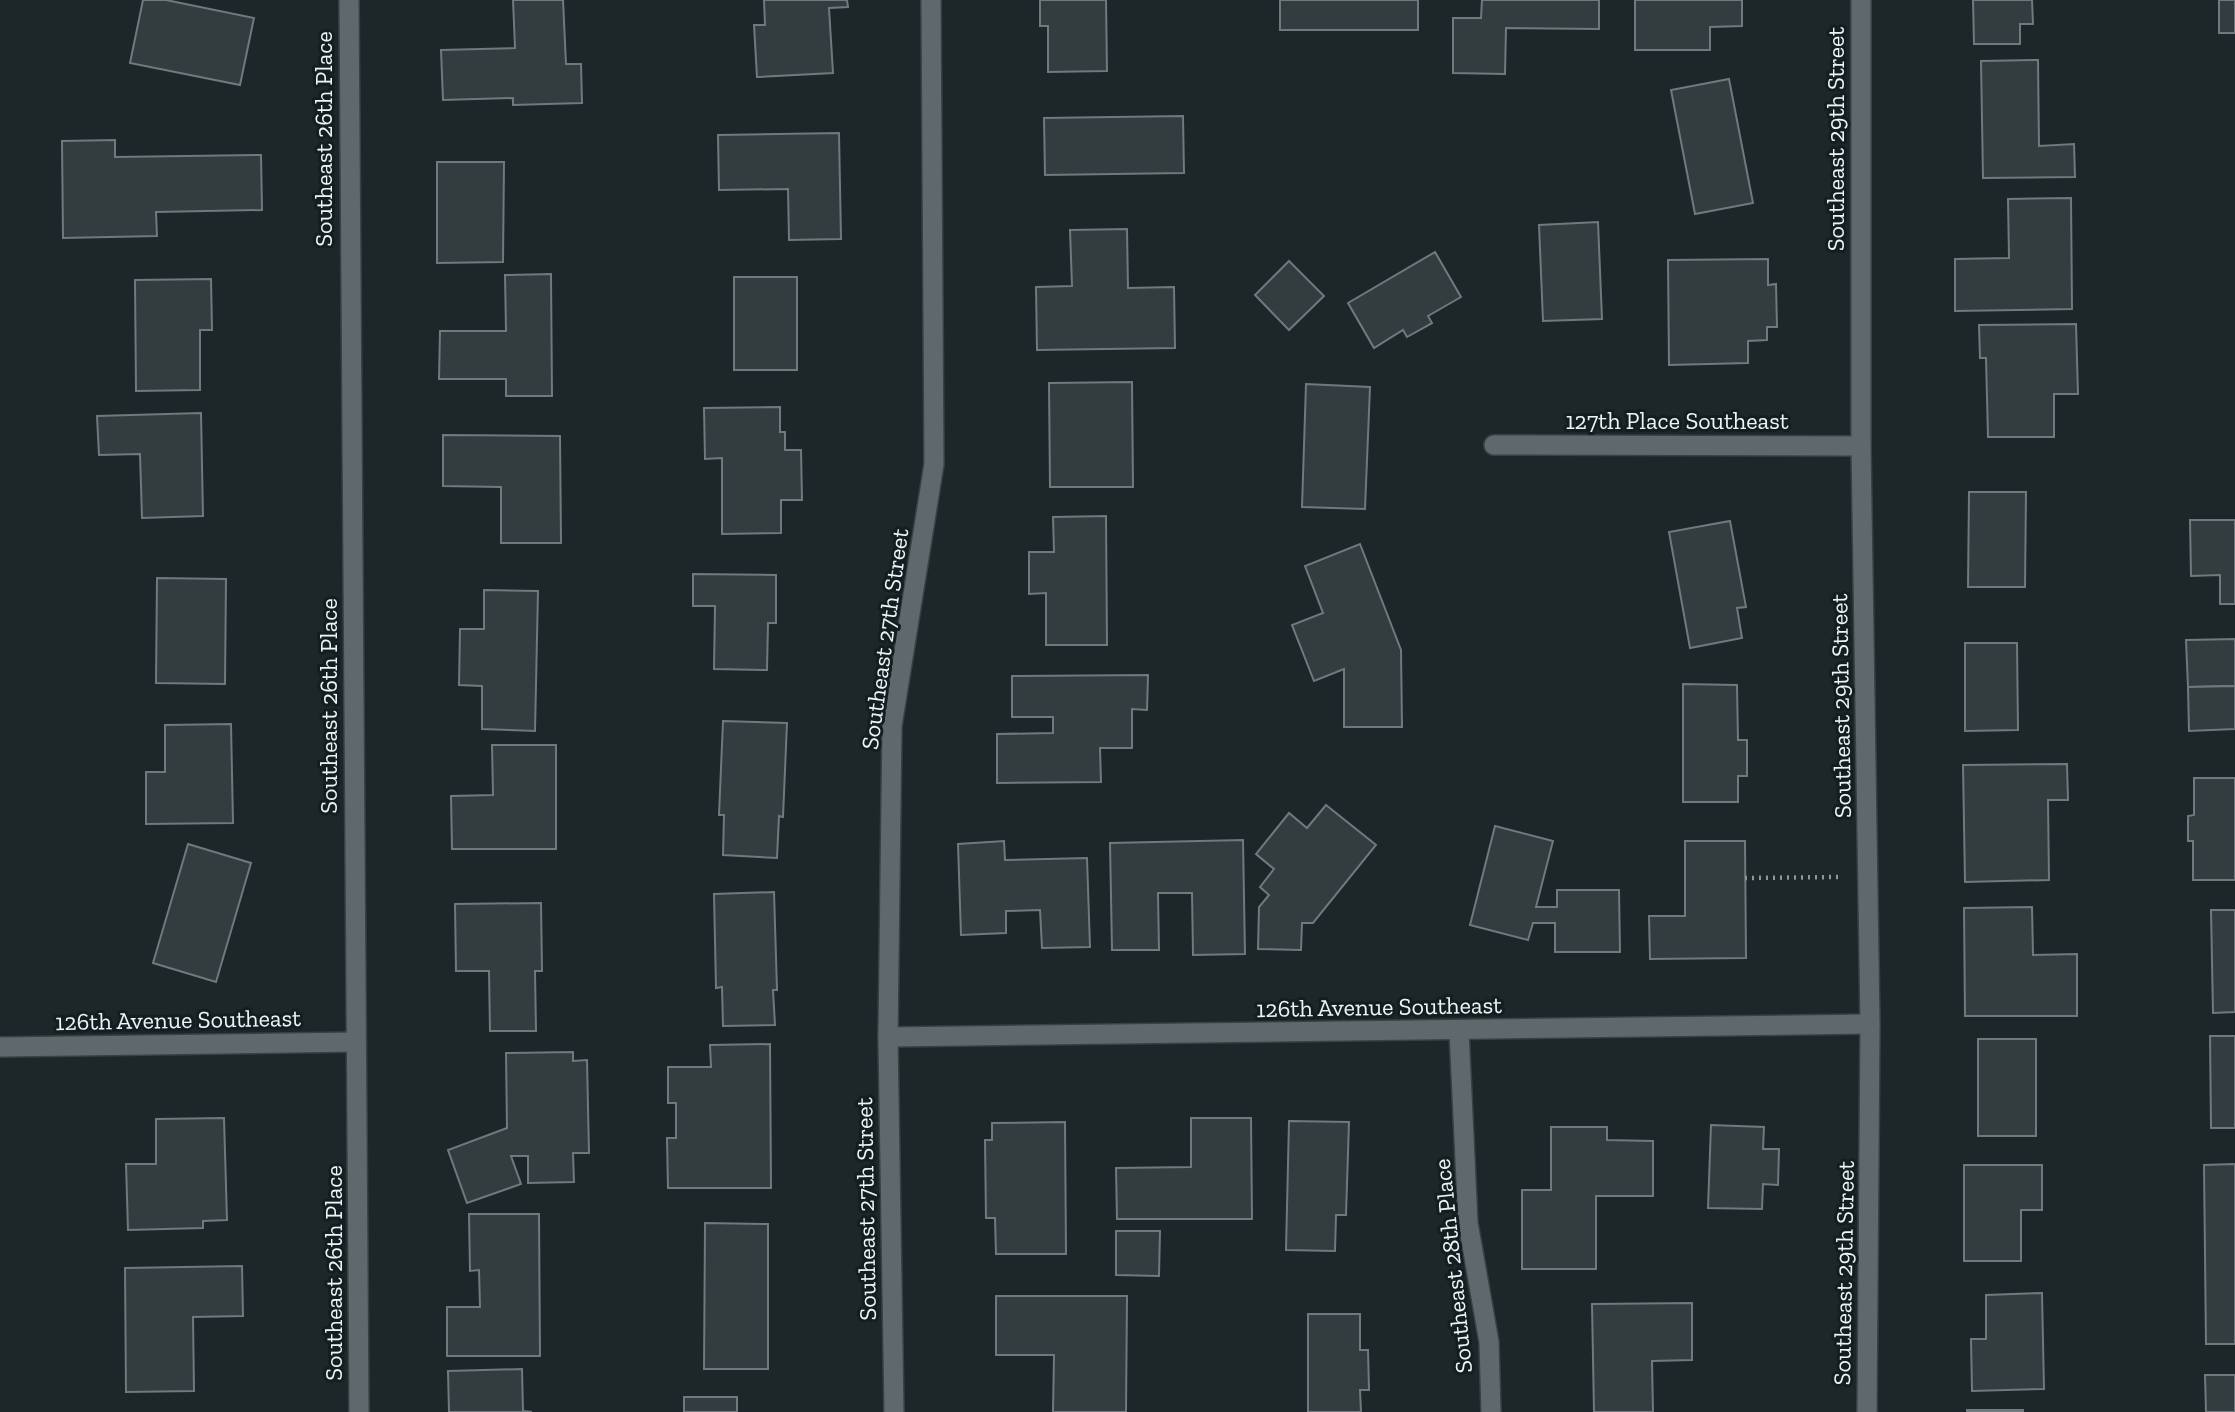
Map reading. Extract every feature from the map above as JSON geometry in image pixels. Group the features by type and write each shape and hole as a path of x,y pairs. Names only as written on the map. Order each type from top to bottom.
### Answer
{"street":[{"name":"Southeast 26th Place","path":"349,0 359,1412"},
{"name":"Southeast 27th Street","path":"894,1412 888,1037 892,726 934,464 931,0"},
{"name":"Southeast 29th Street","path":"1861,0 1861,446 1870,1024 1867,1412"},
{"name":"127th Place Southeast","path":"1494,445 1861,446"},
{"name":"126th Avenue Southeast","path":"888,1037 1870,1024"},
{"name":"Southeast 28th Place","path":"1459,1031 1468,1223 1489,1342 1491,1412"},
{"name":"126th Avenue Southeast","path":"0,1047 356,1042"}],"path":[{"path":"1745,878 1868,877"}],"building":[{"path":"143,0 166,0 254,18 240,85 130,63"},
{"path":"513,0 563,0 566,64 581,64 582,103 513,105 513,98 443,100 441,50 515,48"},
{"path":"764,0 847,0 848,7 829,8 833,73 757,77 754,25 765,25"},
{"path":"1040,0 1106,0 1107,71 1048,72 1048,26 1040,26"},
{"path":"1280,0 1418,0 1418,30 1280,30"},
{"path":"1482,0 1599,0 1599,29 1506,28 1505,74 1453,73 1453,18 1481,18"},
{"path":"1635,0 1742,0 1742,26 1710,27 1710,50 1635,50"},
{"path":"1973,0 2032,0 2033,24 2020,24 2020,44 1974,44"},
{"path":"2219,0 2235,0 2235,33 2219,33"},
{"path":"2038,60 2039,146 2074,144 2075,177 1983,178 1981,61"},
{"path":"1729,79 1753,203 1695,214 1671,90"},
{"path":"1183,116 1184,173 1045,175 1044,118"},
{"path":"839,133 841,239 789,240 788,189 719,190 718,135"},
{"path":"115,140 115,157 261,155 262,210 156,212 157,236 63,238 62,141"},
{"path":"437,162 504,162 503,262 437,263"},
{"path":"2071,198 2072,309 1955,311 1955,259 2009,258 2008,199"},
{"path":"1598,222 1602,319 1543,321 1539,225"},
{"path":"1127,229 1128,288 1174,287 1175,348 1037,350 1036,287 1072,286 1070,230"},
{"path":"1435,252 1461,297 1428,316 1432,323 1407,337 1403,330 1374,348 1348,303"},
{"path":"1768,259 1768,285 1776,284 1777,327 1767,327 1767,340 1748,341 1748,363 1669,365 1668,260"},
{"path":"1289,261 1324,296 1289,330 1255,295"},
{"path":"551,274 552,396 506,396 506,379 439,379 440,331 506,331 505,275"},
{"path":"734,277 797,277 797,370 734,370"},
{"path":"211,279 212,330 200,330 200,390 136,391 135,280"},
{"path":"2076,324 2078,394 2054,394 2054,437 1988,437 1986,358 1980,358 1979,325"},
{"path":"1132,382 1133,487 1050,487 1049,383"},
{"path":"1306,384 1370,387 1365,509 1302,507"},
{"path":"780,407 780,432 785,432 785,450 801,450 802,500 781,500 781,533 722,534 722,458 705,459 704,408"},
{"path":"201,413 203,516 142,518 140,454 99,455 97,416"},
{"path":"443,435 560,436 561,543 501,543 501,487 443,486"},
{"path":"1969,492 2026,492 2025,587 1968,587"},
{"path":"1106,516 1107,645 1046,645 1046,593 1029,594 1029,552 1054,552 1053,517"},
{"path":"2190,520 2235,520 2235,604 2220,604 2220,575 2191,576"},
{"path":"1730,521 1746,607 1737,608 1742,638 1690,648 1669,532"},
{"path":"1360,544 1401,650 1402,727 1344,727 1344,669 1314,681 1292,625 1323,613 1305,566"},
{"path":"693,574 776,575 776,623 768,623 767,670 714,669 715,606 693,606"},
{"path":"157,578 226,579 225,684 156,683"},
{"path":"484,590 538,591 535,731 482,729 482,686 459,685 460,629 484,629"},
{"path":"2235,639 2235,686 2188,687 2186,640"},
{"path":"1965,643 2017,643 2018,730 1965,731"},
{"path":"1148,675 1147,710 1132,709 1132,748 1100,748 1101,782 997,783 997,734 1053,733 1053,717 1012,717 1012,676"},
{"path":"1683,684 1737,685 1738,740 1747,740 1747,776 1738,776 1738,802 1683,802"},
{"path":"2235,686 2235,729 2189,731 2188,687"},
{"path":"723,721 787,723 783,817 779,816 777,858 723,855 724,815 719,815"},
{"path":"231,724 233,823 146,824 146,772 165,772 165,725"},
{"path":"492,745 556,745 556,849 452,849 451,796 493,795"},
{"path":"2067,764 2068,800 2048,800 2049,880 1965,882 1963,765"},
{"path":"2194,778 2235,778 2235,880 2193,880 2193,841 2188,841 2188,816 2194,815"},
{"path":"1326,805 1376,845 1313,923 1302,923 1301,950 1258,949 1259,907 1269,895 1260,887 1274,869 1256,854 1289,813 1307,828"},
{"path":"1495,826 1553,841 1536,907 1557,907 1557,890 1619,890 1620,952 1555,952 1555,923 1533,923 1528,940 1470,925"},
{"path":"1243,840 1245,954 1193,955 1192,893 1158,893 1159,950 1112,950 1110,843"},
{"path":"1004,841 1005,860 1087,858 1090,947 1042,948 1040,910 1006,911 1006,933 961,935 958,844"},
{"path":"1685,841 1745,841 1746,958 1650,959 1649,916 1685,916"},
{"path":"188,844 251,863 216,982 153,963"},
{"path":"774,892 777,990 773,990 775,1025 723,1026 722,987 716,988 714,894"},
{"path":"541,903 542,971 535,971 536,1031 490,1031 489,971 456,971 455,904"},
{"path":"2032,907 2033,955 2077,954 2077,1016 1965,1016 1964,908"},
{"path":"2211,910 2235,910 2235,1012 2213,1013"},
{"path":"2210,1036 2235,1036 2235,1128 2211,1128"},
{"path":"1978,1039 2036,1039 2036,1136 1978,1136"},
{"path":"770,1044 771,1188 668,1188 667,1138 676,1138 676,1103 668,1103 668,1067 711,1067 710,1045"},
{"path":"573,1052 573,1061 587,1060 589,1153 573,1153 574,1182 528,1183 528,1156 511,1156 521,1184 467,1203 448,1150 507,1128 506,1053"},
{"path":"224,1118 227,1220 203,1221 203,1228 128,1230 126,1164 156,1164 156,1119"},
{"path":"1191,1118 1251,1118 1252,1219 1117,1219 1116,1168 1191,1167"},
{"path":"1289,1121 1349,1122 1346,1215 1336,1215 1335,1251 1286,1250"},
{"path":"1065,1122 1066,1254 996,1254 995,1218 986,1218 985,1140 992,1140 992,1123"},
{"path":"1711,1125 1764,1127 1763,1149 1779,1149 1778,1185 1763,1184 1762,1209 1708,1208"},
{"path":"1551,1127 1607,1127 1607,1140 1653,1141 1653,1196 1596,1196 1596,1269 1522,1269 1522,1190 1551,1190"},
{"path":"2235,1164 2235,1344 2206,1344 2204,1165"},
{"path":"1964,1165 2042,1165 2042,1210 2021,1210 2021,1261 1964,1261"},
{"path":"469,1214 539,1214 540,1356 447,1356 447,1307 480,1307 479,1270 470,1271"},
{"path":"705,1223 768,1224 768,1369 704,1369"},
{"path":"1116,1231 1160,1231 1159,1276 1116,1275"},
{"path":"242,1266 243,1316 193,1317 194,1391 126,1392 125,1268"},
{"path":"2042,1293 2044,1389 1972,1391 1971,1339 1986,1339 1986,1295"},
{"path":"996,1296 1127,1296 1126,1412 1053,1412 1054,1355 996,1355"},
{"path":"1692,1303 1692,1360 1652,1361 1653,1412 1594,1412 1592,1304"},
{"path":"1308,1314 1360,1314 1360,1350 1368,1350 1369,1390 1360,1390 1361,1412 1308,1412"},
{"path":"522,1369 523,1411 532,1412 449,1412 448,1371"},
{"path":"2205,1375 2235,1375 2235,1412 2206,1412"},
{"path":"684,1397 737,1397 737,1412 684,1412"},
{"path":"2023,1410 2023,1412 1967,1412"}]}
